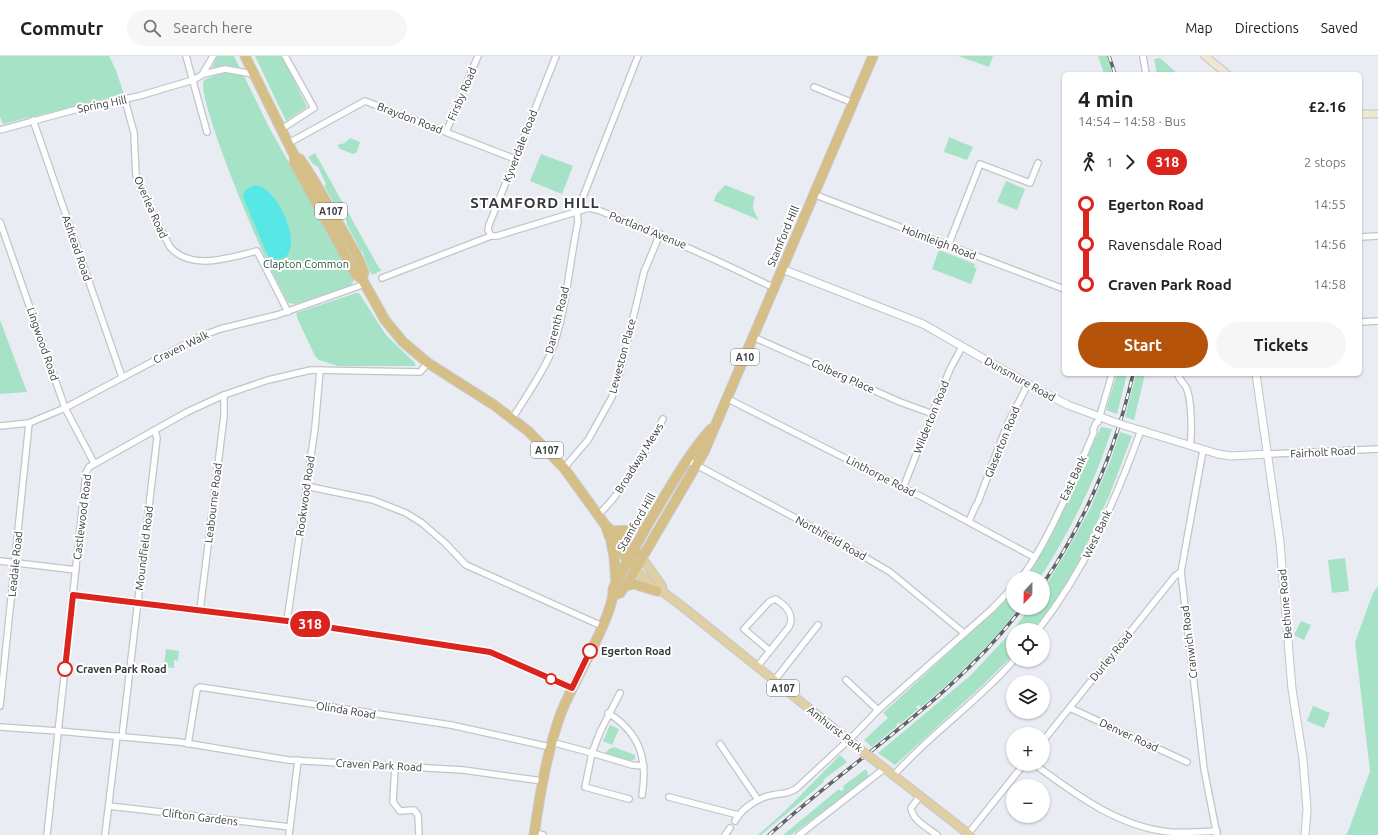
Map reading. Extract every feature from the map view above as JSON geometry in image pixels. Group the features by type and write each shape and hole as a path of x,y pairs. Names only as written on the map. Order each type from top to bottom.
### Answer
{"highway":[{"name":"A107","path":"245,56 280,131 295,157 294,162 356,275 364,282 377,306 394,331 410,349 428,363 528,431 564,468 610,531 627,561 635,569"},
{"name":"Stamford Hill","path":"613,596 620,593 625,586 697,466 754,337 813,194 873,56"},
{"name":"Stamford Hill","path":"543,781 551,744 572,688 602,626 613,596 613,589 616,582 668,490 687,460 714,425"},
{"path":"668,490 678,497"},
{"path":"610,531 632,530 647,525"},
{"name":"A107","path":"610,531 642,558"},
{"name":"A107","path":"610,531 616,582"},
{"name":"A107","path":"625,586 634,584 660,591"},
{"name":"A10","path":"537,834 543,781"}],"main road":[{"path":"1205,56 1225,72"},
{"path":"1362,114 1378,114"},
{"name":"Amhurst Park","path":"642,558 662,586 660,591"},
{"name":"Amhurst Park","path":"635,569 660,591 848,741 969,834"}],"street":[{"path":"186,56 207,132"},
{"path":"202,75 213,56"},
{"path":"280,131 314,108 285,56"},
{"name":"Firsby Road","path":"446,132 478,56"},
{"name":"Kyverdale Road","path":"490,236 488,230 556,56"},
{"name":"Darenth Road","path":"512,419 540,373 552,347 583,197 638,56"},
{"path":"1143,56 1146,72"},
{"name":"Spring Hill","path":"0,130 33,120 117,100 125,100 193,80 202,75 220,69 253,74"},
{"path":"814,87 853,103"},
{"name":"Overlea Road","path":"125,100 134,133 136,175 142,194 162,234 176,253 198,260 213,262 257,251 288,312"},
{"name":"Braydon Road","path":"287,144 365,101 515,159"},
{"name":"Ashtead Road","path":"33,120 122,377"},
{"path":"948,246 980,164 1029,184 1038,163"},
{"name":"Holmleigh Road","path":"813,194 1062,288"},
{"name":"Portland Avenue","path":"382,278 490,236 497,236 579,211 598,210 660,234 774,288"},
{"name":"Lingwood Road","path":"0,222 65,408 94,463"},
{"name":"Leweston Place","path":"564,468 588,440 612,397 620,373 644,272 660,234"},
{"path":"1362,237 1378,236"},
{"name":"Dunsmure Road","path":"782,269 923,324 1028,384 1098,419 1114,422 1203,450 1231,456 1268,454"},
{"name":"Craven Walk","path":"0,426 29,423 65,408 199,337 288,312 364,282"},
{"path":"1362,322 1378,322"},
{"name":"Colberg Place","path":"754,337 900,402 933,414"},
{"name":"Wilderton Road","path":"903,488 950,369 962,347"},
{"name":"Castlewood Road","path":"46,835 86,473 94,463 155,431 187,412 224,395 268,380 311,370 414,372 423,370 428,363"},
{"name":"Rookwood Road","path":"287,621 315,428 320,370"},
{"name":"East Bank","path":"1025,571 1072,483 1094,432 1093,430 1111,376"},
{"path":"1178,376 1186,388 1192,428 1190,446"},
{"name":"Bethune Road","path":"1256,376 1280,542 1292,689 1303,759 1307,810 1305,835"},
{"name":"Glaserton Road","path":"969,521 1007,425 1028,384"},
{"name":"Leabourne Road","path":"200,610 224,416 224,395"},
{"name":"Linthorpe Road","path":"726,398 969,521 1034,557"},
{"name":"Broadway Mews","path":"598,515 611,502 636,466 663,419"},
{"name":"Leadale Road","path":"0,706 29,423"},
{"name":"West Bank","path":"1043,623 1068,589 1091,547 1117,493 1141,430"},
{"name":"Moundfield Road","path":"105,835 120,737 137,602 157,438 155,431"},
{"name":"Fairholt Road","path":"1268,454 1378,449"},
{"name":"Cranwich Road","path":"1203,450 1181,572 1204,769 1217,833"},
{"name":"Northfield Road","path":"687,460 843,544 885,569 964,633"},
{"path":"306,486 373,500 406,513 428,528 466,565 602,626"},
{"path":"0,561 76,570"},
{"name":"Durley Road","path":"1050,732 1175,576 1181,572"},
{"path":"735,821 738,815 758,800 773,795 789,794 797,788 848,741 878,710 1006,594"},
{"path":"73,595 287,621 490,652 572,688"},
{"path":"757,667 770,651 789,627 792,617 781,602 775,599 769,602 744,629 770,651"},
{"path":"774,681 818,625"},
{"path":"894,775 1007,667"},
{"path":"846,680 878,710"},
{"name":"Olinda Road","path":"188,744 197,689 200,687 451,725 551,744"},
{"path":"620,693 608,714 592,753 585,787 629,799"},
{"name":"Denver Road","path":"1070,708 1187,762"},
{"path":"608,714 621,722 634,738 643,756 644,766 642,795"},
{"name":"Craven Park Road","path":"0,727 58,730 188,744 225,751 298,760 463,770 543,781"},
{"path":"551,744 592,753 632,765 644,766"},
{"path":"720,744 758,800"},
{"path":"289,835 298,760"},
{"path":"395,766 393,802 400,811 414,810 418,815 419,835"},
{"path":"799,835 806,833 885,768"},
{"path":"969,834 1018,771"},
{"path":"1044,771 1091,803 1127,821 1148,828 1169,832 1217,833"},
{"path":"920,796 911,808 911,812 914,817 937,835"},
{"path":"669,797 738,815"},
{"name":"Clifton Gardens","path":"109,806 290,827"},
{"path":"725,835 730,828"}],"green space":[{"path":"0,56 109,56 124,94 3,124 0,117"},
{"path":"217,56 234,56 240,68 220,66 212,68"},
{"path":"255,56 282,56 307,107 286,121"},
{"path":"958,56 993,56 989,67"},
{"path":"1098,56 1107,56 1112,72 1103,72"},
{"path":"1160,58 1176,72 1157,72 1154,59"},
{"name":"Clapton Common","path":"223,72 239,73 244,76 270,129 354,280 351,286 296,304 288,303 262,251 217,139 209,112 204,91 204,80"},
{"path":"949,137 973,147 967,160 944,152"},
{"path":"350,138 360,142 357,152 353,154 340,149 337,145 345,143"},
{"path":"315,153 379,268 382,270 372,275 364,258 363,252 361,251 347,225 346,219 343,219 324,186 326,184 318,167 313,164 308,157"},
{"path":"541,154 573,166 562,194 530,181"},
{"path":"1006,181 1025,189 1017,210 997,202"},
{"path":"725,185 755,197 753,204 754,210 759,220 714,201 716,195"},
{"path":"939,250 975,264 974,267 977,268 971,284 932,269"},
{"name":"Clapton Common","path":"359,293 386,335 414,362 416,366 338,366 319,360 315,356 296,313"},
{"path":"0,320 27,392 0,394"},
{"path":"1116,376 1126,376 1117,414 1106,410"},
{"path":"1135,376 1145,376 1134,420 1125,417"},
{"path":"1101,427 1112,429 1090,487 1062,542 1044,571 1030,571 1061,514"},
{"path":"1120,432 1132,436 1110,494 1080,559 1060,594 1050,607 1050,579 1089,511 1110,462"},
{"path":"1345,558 1349,591 1332,593 1328,560"},
{"path":"1378,586 1378,835 1346,835 1370,771 1355,642 1373,593"},
{"path":"1006,600 1006,615 1014,615 997,635 973,660 934,696 921,707 919,705 916,707 918,709 900,724 898,723 896,725 897,726 872,747 864,740 888,718 883,713"},
{"path":"1025,615 1044,615 1038,623 1018,623"},
{"path":"1301,621 1311,625 1304,640 1294,635"},
{"path":"1006,638 1006,662 983,685 895,765 878,753 971,675"},
{"path":"166,649 179,651 178,661 174,660 174,668 164,667"},
{"path":"1313,706 1330,713 1324,728 1307,721"},
{"path":"610,725 619,729 612,745 603,741"},
{"path":"614,747 635,755 635,759 631,761 605,753"},
{"path":"840,755 847,762 823,780 824,782 761,835 758,835 784,812"},
{"path":"866,769 869,777 791,835 783,835 839,789 841,791 844,789 843,786"}],"water":[{"path":"254,185 264,188 274,197 282,210 288,225 291,239 290,251 283,258 271,259 267,254 243,197 245,190"}],"railway":[{"path":"1109,56 1114,72"},
{"path":"1050,574 1073,535 1098,483 1118,429 1132,376"},
{"path":"769,835 801,807 934,700 995,641 1016,615"}],"bus line":[{"name":"318","path":"65,669 73,595 287,621 490,652 572,688 590,651"}],"place":[{"name":"Egerton Road","path":"590,651"},
{"name":"Craven Park Road","path":"65,669"}],"district":[{"name":"STAMFORD HILL","path":"535,203"}]}
